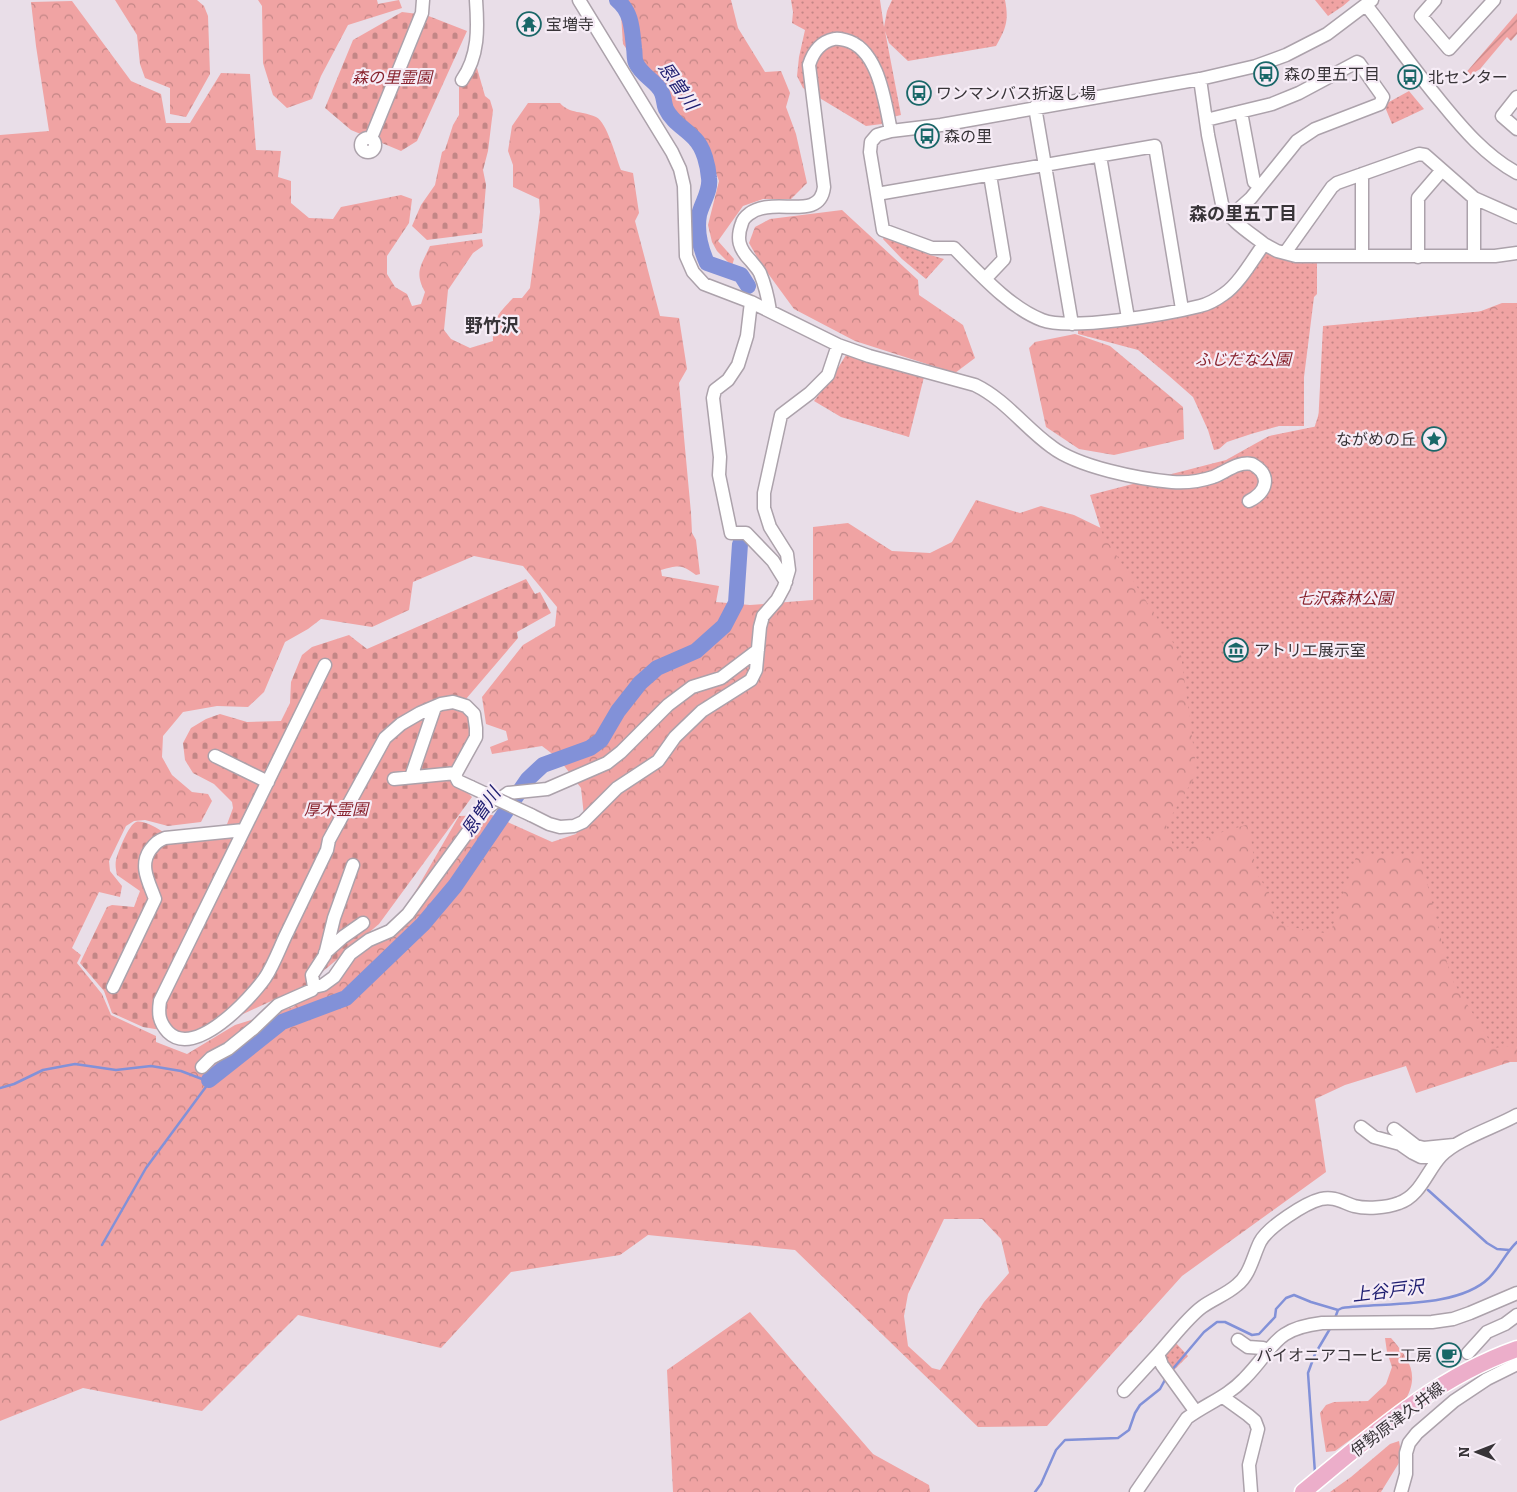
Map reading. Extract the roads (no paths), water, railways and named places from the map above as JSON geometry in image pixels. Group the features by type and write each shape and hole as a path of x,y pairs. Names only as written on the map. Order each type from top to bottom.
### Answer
{"main road":[{"name":"伊勢原津久井線","path":"1303,1492 1422,1397 1466,1371 1517,1349"}],"street":[{"path":"371,138 422,13 423,0"},
{"path":"462,80 470,68 477,36 476,0"},
{"path":"579,0 672,152 680,169 684,186 686,256 693,272 704,284 751,302 838,344 869,356 964,381 991,393 1053,448 1092,466 1131,477 1174,482 1211,478 1243,463 1252,464 1262,473 1264,485 1262,492 1249,501"},
{"path":"1435,0 1421,16 1449,49 1494,0"},
{"path":"1264,244 1226,293 1201,306 1128,318 1072,324 1050,323 1024,312 985,279 954,248 932,248 884,232 870,152 872,142 877,135 891,132 1200,79 1256,66 1286,55 1327,34 1369,2 1426,84 1468,134 1506,167 1517,173"},
{"path":"770,311 760,272 744,255 738,237 743,220 756,208 772,206 809,207 820,200 823,194 824,187 809,65 811,57 818,47 827,41 837,38 851,42 859,47 869,58 881,84 891,132"},
{"path":"1206,120 1272,104 1298,93 1357,62 1383,97 1380,104 1315,130 1298,141 1251,198 1230,217"},
{"path":"1200,79 1219,195 1230,217 1264,244 1296,256 1418,257 1517,253"},
{"path":"1517,97 1498,112 1517,129"},
{"path":"1035,107 1072,324"},
{"path":"1242,112 1254,182 1260,187"},
{"path":"877,194 1155,146 1182,309"},
{"path":"1285,253 1332,187 1342,180 1419,154 1425,155 1474,198 1517,217"},
{"path":"1100,156 1128,318"},
{"path":"1418,257 1418,198 1442,170"},
{"path":"1362,174 1362,256"},
{"path":"985,279 1004,259 990,175"},
{"path":"1474,198 1474,256"},
{"path":"751,302 747,336 738,364 728,380 714,390 713,398 720,456 719,475 731,532 746,532 773,561 786,582"},
{"path":"325,665 160,1001 158,1014 162,1026 179,1040 194,1039 205,1034 230,1016 265,977 327,850 329,840 385,738 400,724 441,704 453,702 466,706 474,714 476,737 455,775 458,781 549,824 560,827 574,826 583,822 617,788 658,761 676,736 702,711 751,680 756,670 760,627 763,616 777,600 786,582 789,570 787,554 770,527 764,508 764,493 781,414 810,392 828,375 838,344"},
{"path":"202,1066 228,1048 278,1005 312,990 314,987 323,985 334,977 350,954 369,940 390,931 408,914 483,811 508,793 547,789 607,763 668,705 692,687 721,678 758,650"},
{"path":"411,777 435,707"},
{"path":"215,756 268,782"},
{"path":"394,779 456,773"},
{"path":"113,987 155,899 144,867 145,858 157,841 165,838 244,830"},
{"path":"220,833 233,852"},
{"path":"314,987 312,975 325,953 336,920 343,889 353,865"},
{"path":"325,953 363,923"},
{"path":"1124,1391 1202,1307 1237,1285 1246,1276 1261,1240 1287,1217 1323,1198 1340,1200 1359,1207 1399,1203 1408,1198 1421,1185 1440,1157 1457,1144 1517,1115"},
{"path":"1361,1127 1374,1137 1400,1144 1421,1157 1440,1157"},
{"path":"1394,1129 1416,1146 1424,1148 1457,1144"},
{"path":"1136,1492 1182,1424 1196,1412 1223,1397 1244,1379 1279,1337 1288,1331 1304,1325 1322,1323 1432,1322 1452,1319 1517,1292"},
{"path":"1468,1353 1487,1332 1505,1324 1517,1315"},
{"path":"1238,1340 1248,1347 1268,1350"},
{"path":"1158,1354 1162,1365 1196,1412"},
{"path":"1401,1492 1406,1474 1406,1454 1410,1443 1417,1433 1462,1396 1487,1379 1517,1364"},
{"path":"1223,1397 1255,1421 1258,1428 1249,1465 1251,1492"}],"waterway":[{"name":"恩曽川","path":"617,0 626,10 630,22 635,60 638,67 659,88 669,114 698,143 705,157 709,183 708,192 699,215 698,233 707,263 741,275 748,286"},
{"name":"恩曽川","path":"209,1080 282,1022 346,998 423,924 455,886 528,779 543,765 590,748 601,740 618,711 640,683 657,668 696,651 724,626 736,603 740,544"},
{"path":"0,1088 14,1084 43,1070 75,1064 116,1070 151,1066 181,1071 209,1080 208,1084 146,1168 102,1245"},
{"path":"1428,1190 1487,1243 1497,1249 1509,1250"},
{"name":"上谷戸沢","path":"1335,1318 1338,1310 1342,1308 1440,1300 1475,1288 1493,1274 1517,1242"},
{"path":"1171,1371 1204,1332 1217,1322 1225,1322 1252,1335 1259,1334 1275,1317 1276,1309 1286,1298 1294,1295 1338,1310"},
{"name":"上谷戸沢","path":"1315,1473 1308,1373 1315,1354 1331,1327"},
{"path":"1035,1492 1041,1484 1056,1450 1065,1440 1118,1438 1129,1430 1140,1405 1160,1389 1166,1378"}],"place":[{"name":"宝増寺","path":"529,24"},
{"name":"森の里五丁目","path":"1266,74"},
{"name":"北センター","path":"1410,77"},
{"name":"ワンマンバス折返し場","path":"919,93"},
{"name":"森の里","path":"927,136"},
{"name":"ながめの丘","path":"1434,439"},
{"name":"アトリエ展示室","path":"1236,650"},
{"name":"パイオニアコーヒー工房","path":"1449,1355"}],"district":[{"name":"森の里五丁目","path":"1243,214"},
{"name":"野竹沢","path":"492,326"}],"park label":[{"name":"森の里霊園","path":"392,77"},
{"name":"ふじだな公園","path":"1243,359"},
{"name":"七沢森林公園","path":"1345,598"},
{"name":"厚木霊園","path":"336,809"}]}
